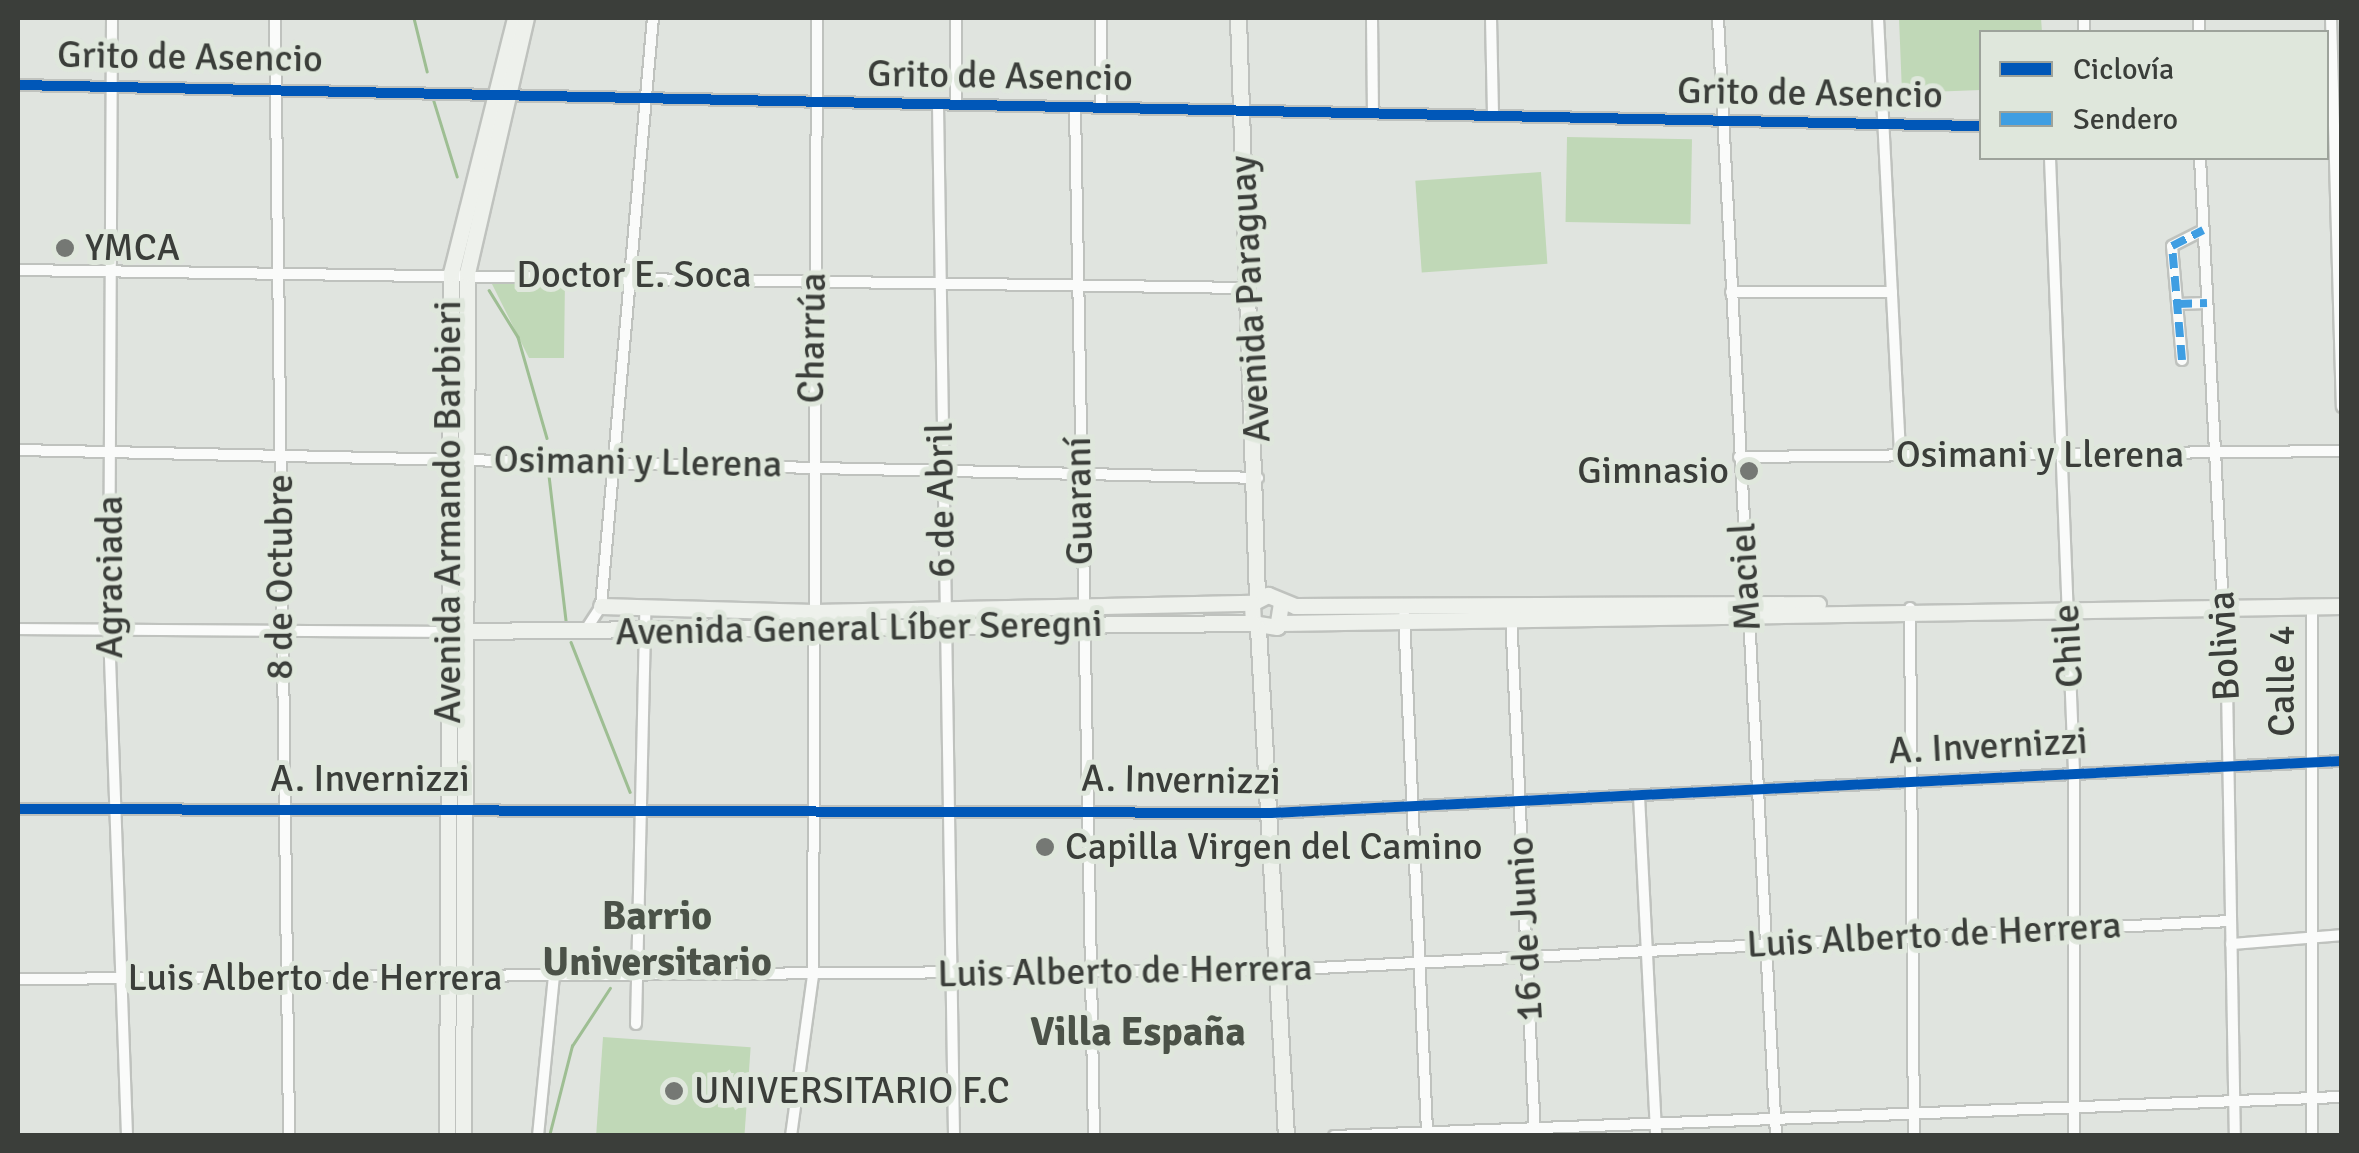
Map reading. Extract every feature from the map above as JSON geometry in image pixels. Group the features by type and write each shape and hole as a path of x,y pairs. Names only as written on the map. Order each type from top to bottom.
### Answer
{"street":[{"name":"Agraciada","path":"112,18 110,630 126,1136"},
{"name":"8 de Octubre","path":"274,18 281,457 280,808 288,978 289,1136"},
{"name":"Avenida Armando Barbieri","path":"503,95 516,18"},
{"name":"Avenida Armando Barbieri","path":"463,1136 446,632 459,273 526,18"},
{"path":"584,632 601,606 653,18"},
{"name":"Charrúa","path":"791,1136 813,976 814,620 810,466 817,18"},
{"path":"956,18 956,105"},
{"path":"1100,18 1101,108"},
{"name":"Avenida Paraguay","path":"1238,18 1266,600"},
{"path":"1372,18 1373,114"},
{"path":"1491,18 1493,116"},
{"name":"Maciel","path":"1718,18 1776,1136"},
{"path":"1878,18 1900,454"},
{"path":"2331,18 2342,407"},
{"name":"Grito de Asencio","path":"18,85 1979,126"},
{"name":"6 de Abril","path":"938,104 939,468 954,1136"},
{"name":"Guaraní","path":"1075,107 1081,616 1094,1136"},
{"name":"Chile","path":"2050,160 2058,454 2074,772 2074,1136"},
{"name":"Bolivia","path":"2200,160 2229,764 2234,1136"},
{"path":"2182,360 2172,246 2203,230"},
{"name":"Doctor E. Soca","path":"18,270 812,276 1250,288"},
{"path":"1731,292 1892,292"},
{"path":"2177,304 2206,302"},
{"name":"Osimani y Llerena","path":"18,450 1259,478"},
{"name":"Osimani y Llerena","path":"1738,457 2342,451"},
{"name":"Avenida Armando Barbieri","path":"455,458 464,631 455,810"},
{"path":"1265,695 1279,625 1266,600"},
{"path":"1266,600 1255,626 1265,695 1286,1136"},
{"name":"Avenida General Líber Seregni","path":"464,631 641,632 814,620 1081,616 1266,600 1404,611 2342,606"},
{"name":"Avenida General Líber Seregni","path":"601,606 645,612 814,620"},
{"name":"Calle 4","path":"2312,606 2312,1136"},
{"path":"1910,607 1914,1136"},
{"name":"16 de Junio","path":"1510,610 1535,1132"},
{"path":"1404,611 1426,1132"},
{"name":"Avenida General Líber Seregni","path":"1081,616 1255,626 1404,611"},
{"path":"636,1024 641,632 645,612"},
{"path":"18,629 279,634 464,631"},
{"name":"A. Invernizzi","path":"18,809 638,812 947,808 1270,813 2342,761"},
{"path":"1639,796 1656,1130"},
{"name":"Luis Alberto de Herrera","path":"18,978 952,976 1279,970 2231,920"},
{"path":"2231,944 2342,935"},
{"name":"Avenida Armando Barbieri","path":"447,1136 456,977"},
{"path":"538,1136 554,977"},
{"path":"1334,1136 1656,1130 1775,1120 2234,1098 2342,1097"}],"green space":[{"path":"1899,18 2041,18 2042,30 1979,30 1979,90 1902,93"},
{"path":"1567,137 1692,139 1690,224 1566,222"},
{"path":"1541,172 1547,264 1422,273 1415,181"},
{"path":"489,278 565,278 564,358 529,358"},
{"name":"UNIVERSITARIO F.C","path":"603,1037 751,1047 744,1136 596,1135"}],"waterway":[{"path":"414,18 427,71"},
{"path":"433,98 457,176"},
{"path":"489,290 518,337 547,438"},
{"path":"548,467 566,620"},
{"path":"571,642 630,792"},
{"path":"549,1136 572,1046 610,988"}],"marked path":[{"path":"2182,360 2172,246 2203,230"},
{"path":"2177,304 2207,303"}],"cycle path":[{"path":"18,85 1979,126"},
{"path":"18,809 1271,813 2342,761"}],"place":[{"name":"YMCA","path":"65,248"},
{"name":"Gimnasio","path":"1749,471"},
{"name":"Capilla Virgen del Camino","path":"1045,847"},
{"name":"UNIVERSITARIO F.C","path":"674,1091"}],"district":[{"name":"Barrio Universitario","path":"657,939"},
{"name":"Villa España","path":"1138,1032"}]}
